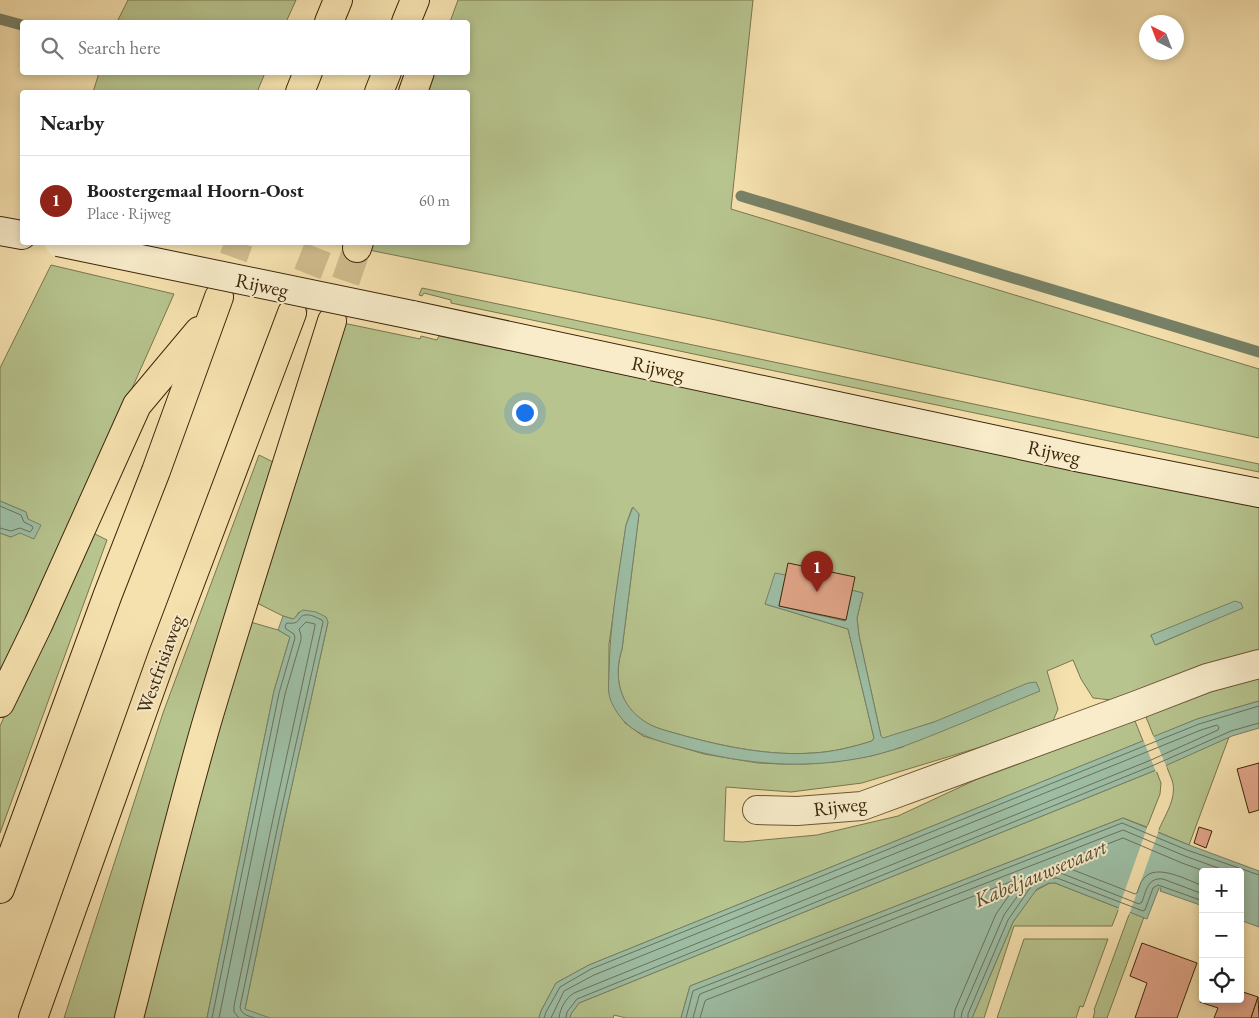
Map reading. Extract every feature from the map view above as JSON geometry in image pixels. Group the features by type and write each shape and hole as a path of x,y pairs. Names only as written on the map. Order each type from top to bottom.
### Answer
{"highway":[{"path":"330,20 338,0"},
{"path":"407,20 415,0"},
{"path":"423,20 424,0"},
{"path":"301,90 307,75"},
{"path":"380,90 386,75"},
{"path":"414,90 419,75"},
{"path":"0,703 38,625 137,405 215,307 0,889"},
{"name":"Westfrisiaweg","path":"34,1018 162,657 292,313"},
{"path":"129,1018 206,727 332,321"}],"street":[{"path":"0,231 20,235"},
{"name":"Rijweg","path":"73,245 412,315 1071,456 1259,493"},
{"name":"Rijweg","path":"757,810 797,811 862,806 1137,706 1207,678 1259,664"}],"shaded area":[{"path":"128,0 296,0 287,20 118,20"},
{"path":"458,0 753,0 731,209 1259,369 1259,438 716,320 369,250 370,245 470,245 470,90 426,90 431,75 470,75 470,20 451,20"},
{"path":"98,75 264,75 258,90 94,90"},
{"path":"51,265 174,294 69,530 0,678 0,533 11,537 28,519 26,512 0,501 0,368"},
{"path":"422,288 1259,464 1259,472 451,303 451,300 424,293 422,296 419,295"},
{"path":"343,323 420,339 421,336 437,340 439,336 1259,507 1259,651 1111,700 1093,698 1081,679 1073,660 1047,671 1058,709 1053,721 1007,739 862,783 791,792 726,787 724,841 742,842 817,835 898,816 1016,761 1131,717 1135,721 1143,741 589,965 556,983 539,1018 243,1018 328,622 299,612 293,619 253,601","holes":["632,508 639,514 618,677 626,704 644,722 655,727 716,744 764,752 797,754 820,752 843,749 872,741 874,738 848,629 765,604 786,575 779,606 845,621 851,590 863,593 857,618 859,636 883,739 934,722 903,747 871,756 834,762 805,764 758,763 704,754 643,736 625,723 609,692 609,644 626,525","1243,607 1156,645 1151,636 1151,635"]},
{"path":"259,455 275,463 118,1018 64,1018 163,713"},
{"path":"89,531 107,540 0,833 0,726"},
{"path":"247,621 278,630 290,637 274,691 207,1018 140,1018"},
{"path":"1259,675 1259,701 1197,719 1154,737 1146,717 1152,710"},
{"path":"1229,737 1189,845 1158,832 1170,807 1173,793 1172,780 1166,765"},
{"path":"1156,770 1161,783 1160,794 1147,827 1123,818 690,986 681,1018 626,1018 614,1015 613,1018 570,1018 579,1003"},
{"path":"1050,883 1055,883 1119,908 1112,926 1014,926 984,1018 972,1018 1013,922 1035,891"},
{"path":"1130,912 1144,917 1107,1018 1093,1018 1094,1010"},
{"path":"1024,939 1108,939 1083,1007 1080,1006 1076,1018 997,1018"}],"water":[{"path":"0,501 26,512 28,519 41,525 34,539 20,533 11,537 0,533"},
{"path":"633,507 639,514 618,677 627,704 640,718 650,725 716,744 764,752 797,754 828,752 872,741 874,738 848,629 765,604 775,573 786,575 779,606 845,621 851,590 863,593 857,618 859,636 883,738 934,722 1028,683 1036,682 1040,691 927,738 893,750 871,756 824,763 777,764 754,762 707,754 672,745 641,734 624,721 617,712 611,701 609,690 611,634 615,598 626,525"},
{"path":"1235,601 1241,603 1243,608 1155,645 1151,635"},
{"path":"303,610 316,612 326,617 328,622 245,1009 270,1018 207,1018 274,691 290,637 278,630 283,616 293,619"},
{"path":"1259,701 1259,728 1232,736 1156,770 579,1003 570,1018 539,1018 556,983 589,965 1197,719"},
{"name":"Kabeljauwsevaart","path":"1123,818 1259,871 1259,927 1244,921 1244,868 1199,868 1199,905 1160,891 1161,888 1159,888 1147,919 1056,883 1049,883 1037,889 1013,922 972,1018 681,1018 690,986"}],"pier":[{"path":"1153,735 1167,768 1156,772 1143,739"},
{"path":"1148,825 1159,830 1129,915 1118,910"}],"building":[{"path":"788,563 855,577 846,620 779,606"},
{"path":"1259,763 1259,810 1249,813 1237,769"},
{"path":"1199,827 1212,831 1206,848 1194,843"},
{"path":"1142,943 1197,963 1177,1018 1135,1018 1147,983 1130,976"},
{"path":"1244,992 1258,997 1251,1018 1214,1018 1218,1008 1203,1003 1244,1003"},
{"path":"1258,997 1259,1018 1251,1018"}],"waterway":[{"path":"0,19 20,24"},
{"path":"741,196 1259,352"}],"tunnel":[{"path":"219,297 238,245"},
{"path":"292,313 319,245"},
{"path":"332,321 357,248"}],"place":[{"name":"Boostergemaal Hoorn-Oost","path":"817,592"}]}
